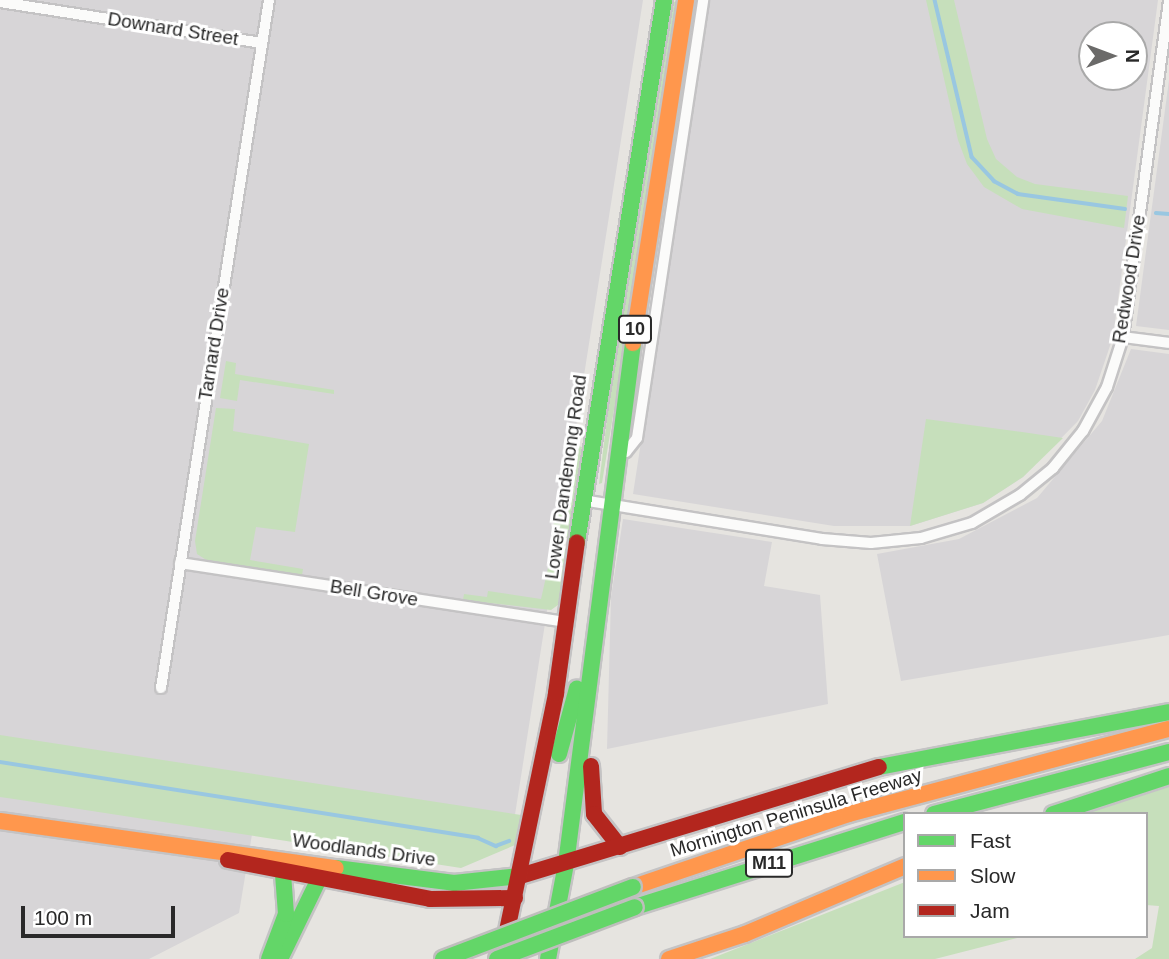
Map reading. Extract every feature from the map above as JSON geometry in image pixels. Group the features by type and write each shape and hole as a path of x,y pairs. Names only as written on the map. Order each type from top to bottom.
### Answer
{"main road":[{"name":"Lower Dandenong Road","path":"526,875 567,622 582,500 664,0"},
{"name":"10","path":"548,959 566,864 592,631 616,453 686,0"},
{"path":"499,959 515,898 526,875 592,631"},
{"path":"590,659 595,721 591,802 601,827 620,847"},
{"name":"Woodlands Drive","path":"0,821 203,852 446,883 526,875 906,759 1169,712"},
{"name":"Mornington Peninsula Freeway","path":"443,959 633,887 849,814 1169,729"},
{"path":"941,812 1169,752"},
{"path":"1059,812 1169,776"},
{"name":"Mornington Peninsula Freeway","path":"499,959 635,906 903,823"},
{"name":"Woodlands Drive","path":"203,852 283,874 436,900 515,898"},
{"path":"679,959 903,867"},
{"path":"278,959 294,938 318,881 336,868"},
{"path":"269,959 286,914 283,874"},
{"path":"669,959 696,951"}],"street":[{"name":"Tarnard Drive","path":"161,688 269,0"},
{"path":"616,453 626,452 637,438 703,0"},
{"name":"Redwood Drive","path":"582,500 871,542 921,538 972,523 1020,495 1053,468 1083,431 1107,387 1123,337 1168,0"},
{"name":"Downard Street","path":"0,2 262,43"},
{"path":"1123,337 1169,343"},
{"name":"Bell Grove","path":"180,563 567,622"}],"shaded area":[{"path":"0,0 643,0 514,821 261,780 239,913 149,959 0,959"},
{"path":"709,0 1158,0 1148,75 1148,21 1078,21 1078,91 1146,91 1113,337 1095,390 1078,421 1023,477 983,503 910,526 834,526 633,494"},
{"path":"1169,80 1169,330 1136,326"},
{"path":"1131,349 1169,354 1169,635 901,681 877,554 959,539 1037,498 1102,421"},
{"path":"623,519 772,542 764,586 820,595 828,704 607,749 611,597"}],"green space":[{"path":"681,0 602,483 599,484 622,295 674,2"},
{"path":"926,0 954,0 987,139 996,159 1017,177 1035,184 1128,196 1124,228 1022,209 984,187 967,164 958,140"},
{"path":"226,361 236,363 235,374 334,390 334,394 240,380 237,401 220,398"},
{"path":"216,408 235,409 233,431 309,444 295,532 256,527 250,560 303,569 302,575 208,561 197,554 195,541"},
{"path":"926,419 1063,438 1023,477 983,503 910,526"},
{"path":"567,443 582,447 568,538 563,538 552,533"},
{"path":"553,546 567,549 558,605 551,610 463,600 464,594 487,597 488,591 541,599"},
{"path":"0,735 521,815 515,845 461,868 0,797"},
{"path":"1169,785 1169,959 1135,959 1152,948 1159,906 1148,905 1148,812 1085,812"},
{"path":"903,883 903,938 1017,938 935,959 710,959"}],"waterway":[{"path":"935,0 972,157 994,181 1018,194 1125,209"},
{"path":"1156,213 1169,214"},
{"path":"0,762 478,838 496,846 509,841"}],"traffic: fast":[{"path":"577,542 664,0"},
{"path":"548,959 566,864 633,343"},
{"path":"559,754 577,688"},
{"path":"879,767 1169,712"},
{"path":"942,812 1169,752"},
{"path":"1059,812 1169,776"},
{"path":"635,907 903,823"},
{"path":"318,881 336,868 454,883 520,876"},
{"path":"269,959 286,914 283,874"},
{"path":"282,955 318,881"},
{"path":"443,959 633,887"},
{"path":"497,959 635,907"}],"traffic: slow":[{"path":"633,343 686,0"},
{"path":"633,887 849,814 1169,729"},
{"path":"0,821 336,868"},
{"path":"669,959 745,934 903,867"}],"traffic: jam":[{"path":"503,950 556,693 577,542"},
{"path":"591,766 594,814 620,847"},
{"path":"520,876 879,767"},
{"path":"228,860 430,899 515,898"}]}
